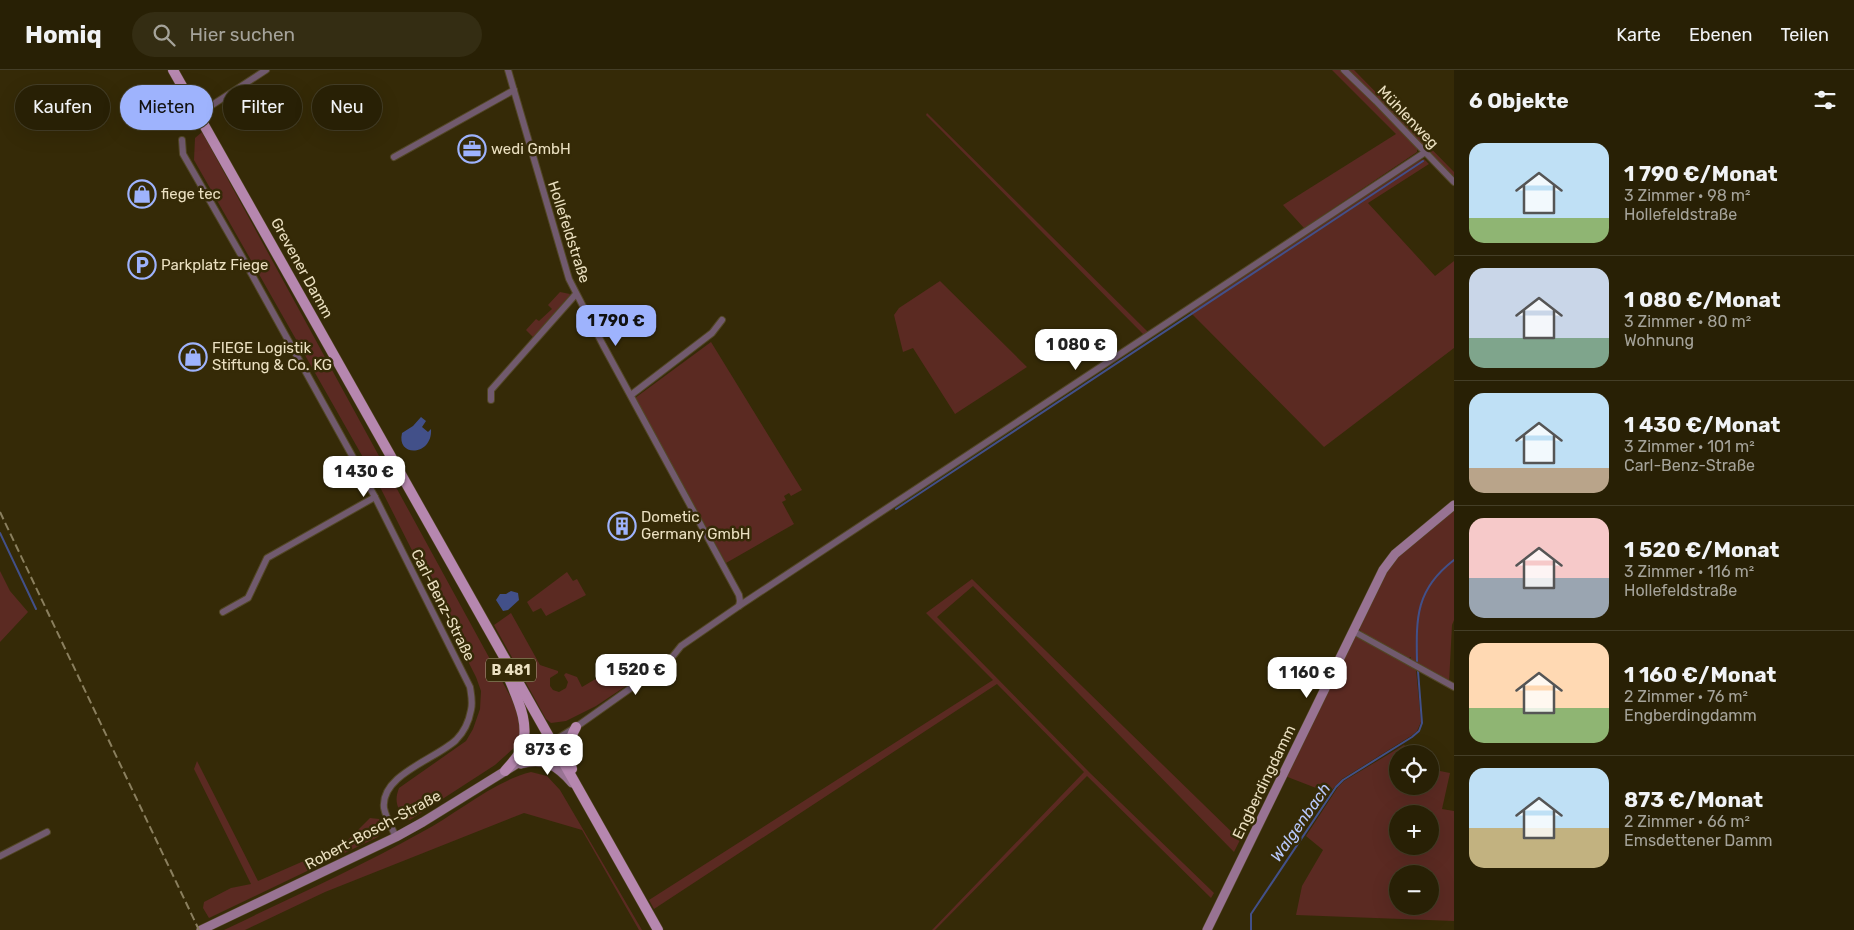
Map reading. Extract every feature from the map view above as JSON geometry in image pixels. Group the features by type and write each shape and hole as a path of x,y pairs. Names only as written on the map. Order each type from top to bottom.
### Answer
{"main road":[{"name":"Grevener Damm","path":"173,70 552,742"},
{"path":"490,633 520,706 524,721 524,737 520,753 505,771"},
{"path":"576,727 571,737 569,758 585,800"},
{"name":"B 481","path":"552,742 658,930"}],"street":[{"path":"213,104 266,70"},
{"name":"Hollefeldstraße","path":"508,70 568,279 739,595 739,606"},
{"name":"Mühlenweg","path":"1344,70 1454,182"},
{"path":"394,157 514,90"},
{"name":"Carl-Benz-Straße","path":"182,140 183,154 375,497 470,687 472,709 464,729 456,740 399,778 387,791 384,799 384,809 396,837"},
{"path":"552,742 668,661 682,646 739,606 1424,153"},
{"name":"Hollefeldstraße","path":"491,400 491,390 576,294"},
{"path":"631,395 712,333 722,320"},
{"path":"223,612 248,598 267,558 375,497"},
{"name":"Engberdingdamm","path":"1207,930 1383,570 1395,554 1454,505"},
{"path":"1353,631 1454,687"},
{"name":"Robert-Bosch-Straße","path":"201,930 396,837 552,742"},
{"path":"505,771 530,761 545,762 562,771 585,800"},
{"path":"0,856 48,832"}],"shaded area":[{"path":"1332,70 1340,70 1417,146 1417,152 1304,228 1283,205 1396,134"},
{"path":"1347,70 1354,70 1454,172 1454,177"},
{"path":"927,113 1148,332 1144,335 926,115"},
{"path":"202,132 521,716 521,734 514,748 495,765 410,820 405,819 398,808 397,797 399,788 466,741 473,729 480,709 481,691 476,677 381,489 194,160 195,138"},
{"path":"1424,159 1429,164 1368,203 1435,276 1454,261 1454,348 1324,447 1190,312 1418,161"},
{"path":"940,281 1027,367 955,414 913,348 903,352 894,315 899,308"},
{"path":"560,292 570,294 533,337 526,330 536,319 539,321 552,309 548,305"},
{"path":"711,342 802,490 791,496 789,493 784,496 786,500 782,502 794,524 726,563 635,398"},
{"path":"1454,511 1454,620 1452,625 1449,683 1411,662 1411,657 1406,659 1364,634 1360,630 1360,625 1386,572 1401,553"},
{"path":"0,571 10,591 28,612 0,642"},
{"path":"567,572 573,581 577,579 586,595 546,616 541,608 533,612 527,602"},
{"path":"972,579 1240,840 1234,852 973,586 937,617 1090,773 1214,893 1211,898 1087,776 935,930 932,930 1084,772 997,684 654,909 649,900 993,680 926,613"},
{"path":"511,613 540,665 558,671 558,673 550,678 550,686 553,690 559,692 566,688 568,682 564,675 566,673 577,677 582,687 616,667 614,662 618,660 631,664 638,678 596,706 566,721 551,723 546,719 494,625"},
{"path":"1355,637 1359,637 1416,669 1421,722 1417,731 1411,736 1397,745 1389,745 1389,750 1342,779 1329,793 1285,776"},
{"path":"1389,754 1389,795 1439,795 1439,771 1450,773 1442,809 1454,811 1454,921 1296,915 1302,886 1323,850 1306,836 1338,787 1344,781"},
{"path":"197,761 258,881 345,843 370,818 379,819 383,829 378,837 209,918 203,908 204,902 231,888 251,884 194,769"},
{"path":"531,772 547,776 560,790 642,930 639,930 582,830 524,813 325,892 245,930 224,930 373,858 435,825 489,790 517,776"}],"water":[{"path":"421,417 426,421 422,427 428,432 431,429 430,438 421,449 409,450 404,447 402,433 413,426"},
{"path":"511,591 518,593 519,600 508,610 503,611 496,600 500,594 506,594"}],"waterway":[{"path":"896,509 1423,161"},
{"path":"0,533 36,609"},
{"name":"Walgenbach","path":"1417,661 1418,617 1425,593 1441,571 1454,560"},
{"name":"Walgenbach","path":"1251,930 1251,914 1336,787 1343,780 1419,731 1422,723 1418,671"}],"railway":[{"path":"0,512 199,930"}],"place":[{"name":"wedi GmbH","path":"472,149"},
{"name":"fiege tec","path":"142,194"},
{"name":"Parkplatz Fiege","path":"142,265"},
{"name":"FIEGE Logistik Stiftung & Co. KG","path":"193,357"},
{"name":"Dometic Germany GmbH","path":"622,526"}]}
